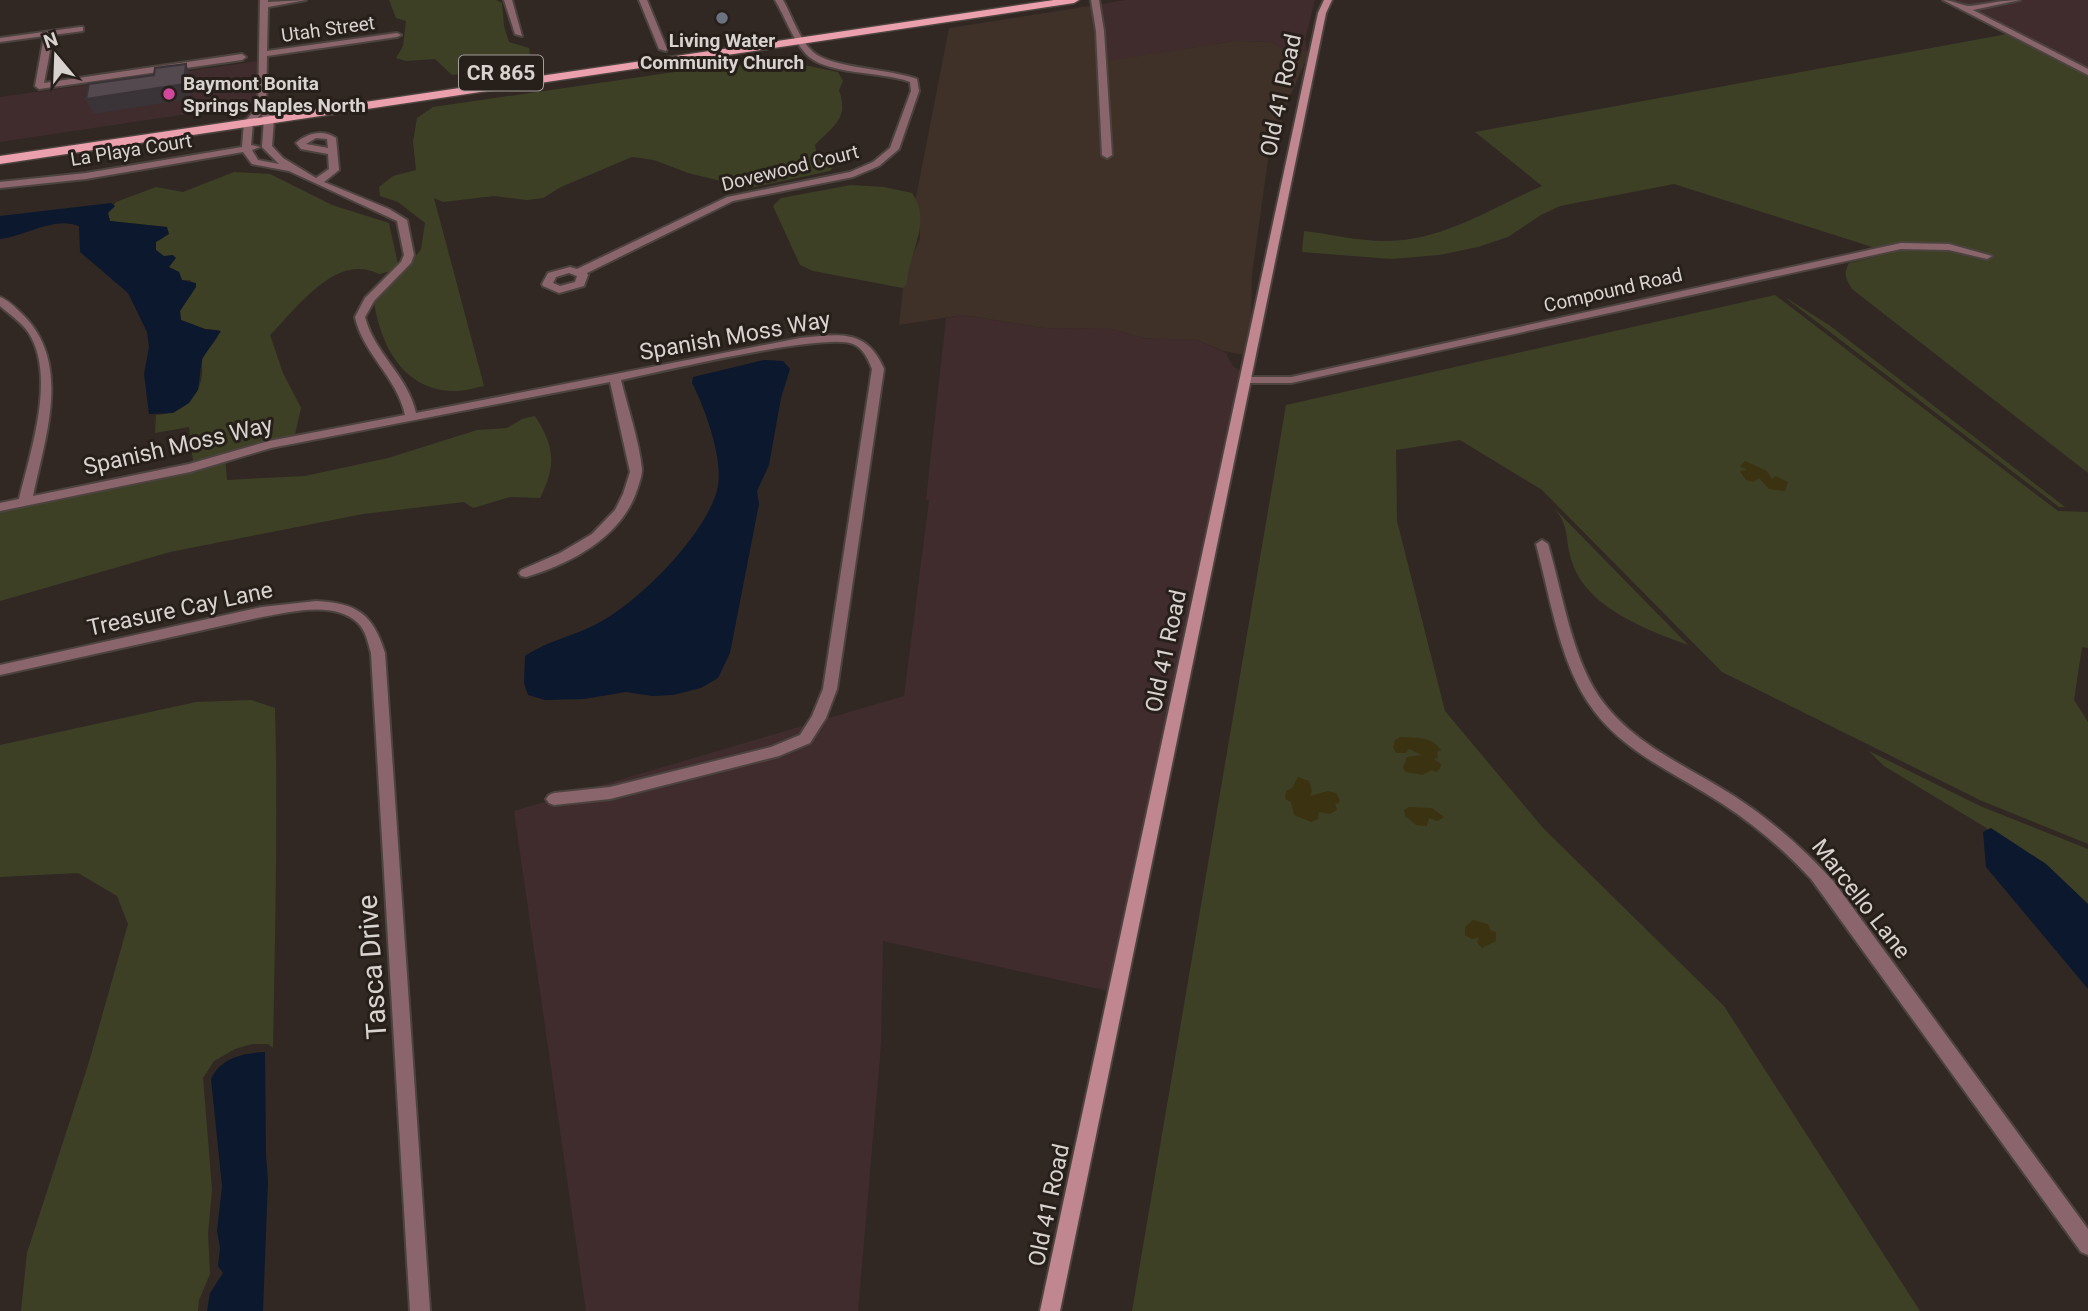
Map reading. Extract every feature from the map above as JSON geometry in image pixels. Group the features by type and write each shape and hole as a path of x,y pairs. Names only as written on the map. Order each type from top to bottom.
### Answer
{"main road":[{"name":"CR 865","path":"301,103 663,49 800,35 1003,0"},
{"name":"CR 865","path":"0,148 266,114 800,35 1074,0"},
{"name":"CR 865","path":"0,160 249,122 275,106"}],"street":[{"path":"292,169 272,153 267,145 264,2 302,0"},
{"path":"508,0 519,34"},
{"path":"643,0 663,49"},
{"path":"779,0 800,35"},
{"path":"1095,0 1100,31 1107,155"},
{"path":"1321,0 1322,13"},
{"name":"Old 41 Road","path":"1049,1311 1247,380 1322,13 1328,0"},
{"path":"1947,0 2088,72"},
{"path":"1965,9 2016,0"},
{"path":"0,40 79,29"},
{"path":"49,34 39,86 242,57"},
{"name":"Utah Street","path":"263,54 397,35"},
{"name":"Dovewood Court","path":"580,272 730,199 853,174 876,164 894,149 915,91 914,81 901,74 822,62 810,54 800,35"},
{"path":"249,122 246,149 256,162 292,169 402,220 409,255 406,263 369,300 360,317 366,334 409,399 411,417"},
{"name":"La Playa Court","path":"0,185 86,176 267,145"},
{"path":"318,181 332,173 333,152"},
{"name":"Compound Road","path":"1247,380 1291,380 1898,246 1949,247 1987,256"},
{"path":"0,300 35,335 45,368 44,407 25,502"},
{"name":"Spanish Moss Way","path":"0,507 190,468 269,445 800,341 840,337 860,343 874,355 878,369 830,689 820,718 805,739 774,752 610,793 554,799"},
{"path":"526,573 575,551 605,533 630,497 636,471 615,379"},
{"name":"Marcello Lane","path":"1542,544 1584,682 1604,714 1634,744 1753,816 1806,862 1828,887 2088,1245"},
{"name":"Treasure Cay Lane","path":"0,670 262,611 329,604 366,622"},
{"name":"Tasca Drive","path":"366,622 376,640 378,653 420,1311"}],"shaded area":[{"path":"1125,0 1315,0 1305,39 1307,51 1285,50 1271,42 1234,41 1108,62 1102,4"},
{"path":"1947,0 2088,0 2088,67 2018,33 2012,34"},
{"path":"1102,4 1109,61 1234,41 1271,42 1285,50 1307,51 1307,58 1288,101 1276,139 1270,146 1252,275 1251,325 1245,355 1223,351 1197,340 1143,338 1112,329 1044,328 963,315 899,325 907,268 920,239 920,220 915,202 949,28"},
{"path":"267,60 267,102 0,142 0,97"},
{"path":"963,315 1044,328 1112,329 1143,338 1197,340 1226,353 1232,365 1242,373 1108,991 883,941 881,1044 858,1311 586,1311 514,811 904,696 929,500 926,499 946,318"}],"green space":[{"path":"389,0 496,0 502,3 509,42 529,48 530,54 523,61 504,69 452,75 435,59 406,61 396,58 403,46 406,21 396,18"},
{"path":"2018,32 2088,67 2088,473 1852,289 1846,276 1849,263 1891,253 1674,184 1560,206 1508,237 1478,247 1439,255 1391,259 1302,252 1304,231 1365,240 1406,240 1446,230 1542,186 1475,132"},
{"path":"789,62 838,72 843,81 839,90 842,100 841,115 815,145 817,156 833,167 830,171 750,188 688,173 654,160 632,157 561,187 543,198 527,200 494,196 443,202 434,198 484,386 456,391 435,388 408,374 397,362 382,334 374,302 404,272 421,249 425,223 398,202 380,196 379,187 393,176 416,170 413,142 417,118 433,107 709,67"},
{"path":"234,172 270,174 332,205 389,223 399,269 379,274 363,269 348,270 333,276 305,298 270,335 283,373 301,408 294,439 225,457 227,480 305,476 388,458 477,430 507,428 522,419 535,416 546,437 551,456 549,475 540,498 510,497 473,508 464,502 363,514 170,552 0,601 0,510 194,469 189,427 155,433 156,415 173,412 192,398 200,384 203,358 217,338 219,330 205,329 181,320 180,311 196,286 190,280 182,280 179,272 168,267 171,263 156,250 156,242 163,238 167,227 110,221 108,213 116,202 156,187 183,192"},
{"path":"851,185 884,187 912,193 918,204 918,238 907,284 903,288 813,271 800,265 773,206 781,198"},
{"path":"1775,295 2058,511 2088,512 2088,648 2082,647 2074,700 2088,722 2088,844 1982,801 1722,672 1542,490 1460,440 1396,450 1397,521 1445,711 1543,828 1724,1006 1920,1311 1132,1311 1286,405"},
{"path":"1783,296 1829,325 2065,507 2059,507"},
{"path":"1552,506 1688,645 1620,615 1590,592 1579,578 1572,562 1565,526"},
{"path":"251,700 275,708 273,1048 268,1044 252,1044 235,1049 214,1061 203,1078 212,1189 208,1234 210,1274 199,1300 198,1311 21,1311 27,1253 89,1062 128,924 117,896 78,873 0,877 0,745 196,702"},
{"path":"1869,751 1980,806 2088,849 2088,904 2046,864 1884,766"}],"sand":[{"path":"1745,461 1767,471 1772,479 1776,476 1788,482 1785,491 1769,489 1759,478 1753,482 1746,480 1740,471 1747,470 1740,466"},
{"path":"1400,737 1423,739 1437,745 1441,750 1437,752 1438,758 1434,759 1441,764 1440,769 1422,775 1406,772 1403,768 1407,757 1422,755 1409,749 1406,753 1396,753 1393,747 1395,740"},
{"path":"1298,777 1309,781 1312,791 1310,796 1328,791 1336,793 1340,800 1338,804 1335,803 1337,810 1330,814 1319,812 1318,819 1311,822 1294,815 1291,802 1285,799 1286,791 1292,788"},
{"path":"1409,807 1432,808 1444,817 1437,821 1429,818 1427,826 1416,825 1405,816 1404,810"},
{"path":"1473,920 1488,924 1490,930 1496,932 1496,941 1482,948 1477,942 1479,938 1472,939 1465,935 1465,927"}],"water":[{"path":"111,203 115,206 108,213 110,221 167,227 169,234 156,242 156,250 164,256 173,255 176,258 169,267 179,272 182,280 196,283 180,311 181,320 205,329 221,331 202,359 198,390 189,403 173,413 149,414 144,374 149,347 147,332 128,293 80,252 79,226 60,223 0,239 0,216"},
{"path":"764,360 783,361 790,369 781,398 769,465 757,491 759,504 730,653 718,678 701,688 673,695 652,696 626,692 584,699 545,700 528,695 524,683 525,656 587,629 622,608 673,560 689,541 712,504 718,486 718,462 707,419 692,383 693,377"},
{"path":"1991,828 2046,864 2088,904 2088,989 1986,867 1983,832"},
{"path":"265,1052 268,1181 263,1311 207,1311 210,1293 223,1273 218,1266 220,1248 217,1231 222,1186 211,1079 227,1061 241,1055"}],"building":[{"path":"186,64 184,84 86,99 89,84 154,75 155,68"}],"place":[{"name":"Living Water Community Church","path":"722,18"},
{"name":"Baymont Bonita Springs Naples North","path":"169,94"}]}
